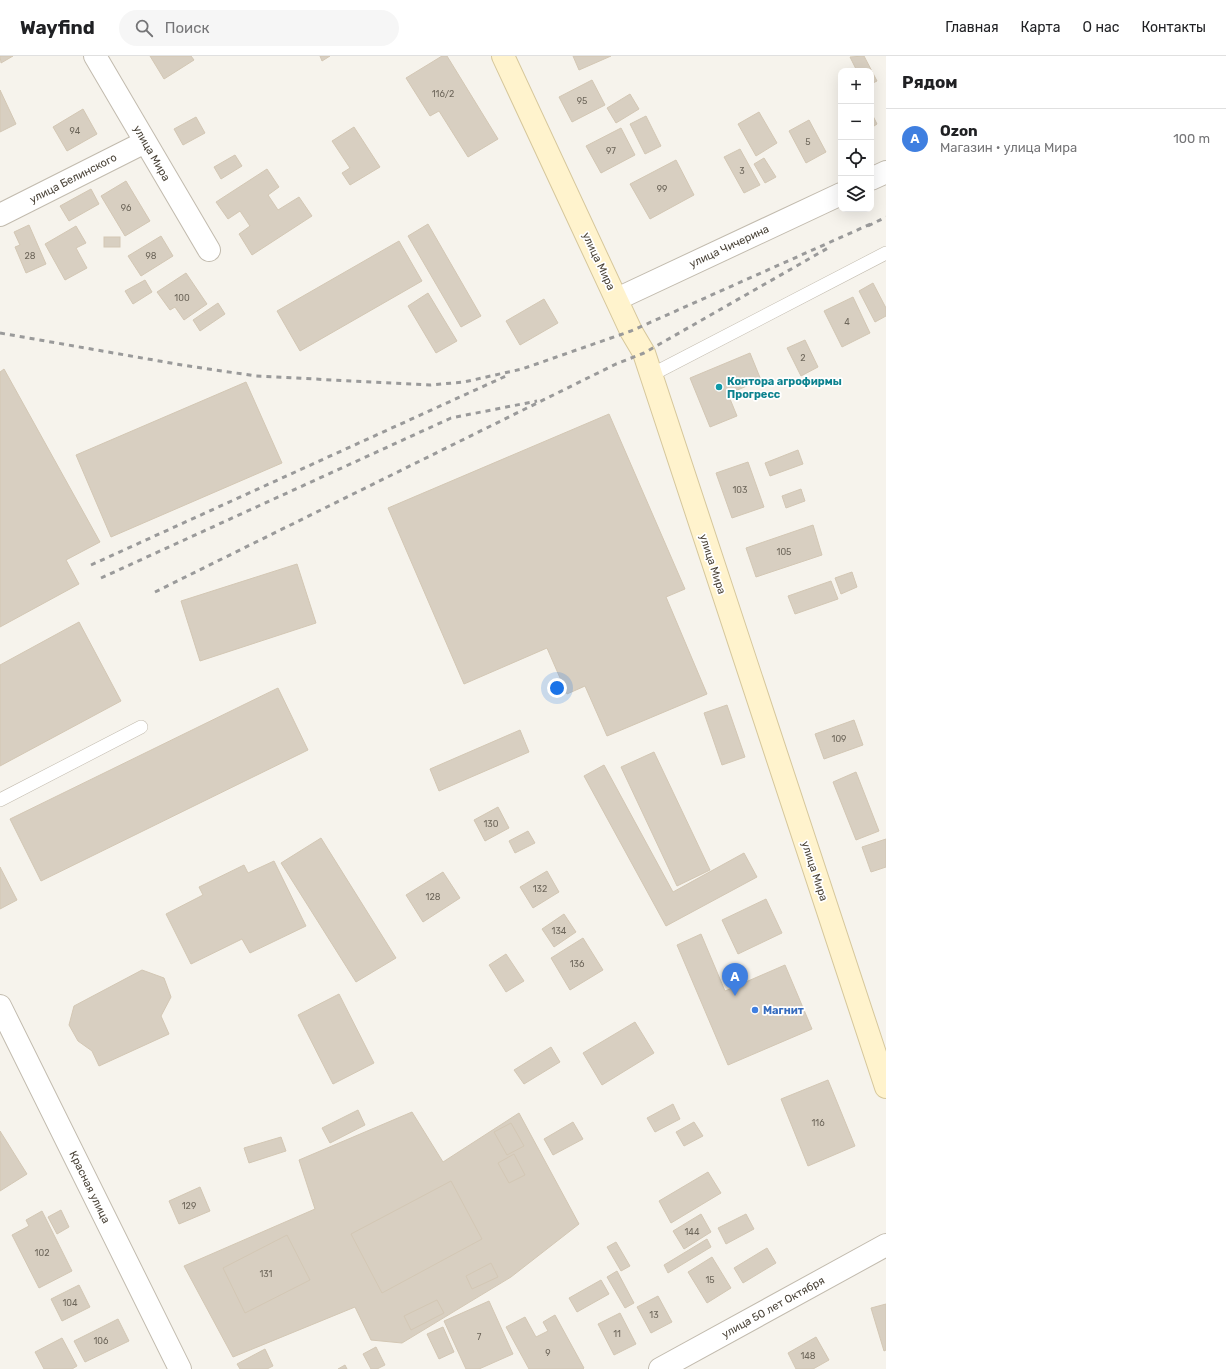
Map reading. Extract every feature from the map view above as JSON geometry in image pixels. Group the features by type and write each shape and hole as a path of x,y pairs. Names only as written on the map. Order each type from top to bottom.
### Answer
{"street":[{"name":"улица Мира","path":"95,56 208,250"},
{"name":"улица Мира","path":"503,56 617,299 644,353 886,1087"},
{"name":"улица Белинского","path":"0,214 145,142"},
{"path":"874,178 886,172"},
{"name":"улица Чичерина","path":"617,299 838,195"},
{"name":"Красная улица","path":"0,1006 180,1369"},
{"name":"улица 50 лет Октября","path":"660,1369 886,1245"}],"lane":[{"path":"651,374 886,253"},
{"path":"0,800 141,727"}],"building":[{"path":"0,56 13,56 1,63"},
{"path":"150,56 191,56 194,60 164,79"},
{"path":"320,56 330,56 322,61"},
{"path":"442,56 447,56 498,139 468,157 439,111 430,116 406,78"},
{"path":"573,56 611,56 579,70"},
{"path":"864,56 870,68 856,68 850,57"},
{"path":"874,75 877,81 874,82"},
{"path":"592,80 605,105 572,122 559,97"},
{"path":"0,90 16,124 0,132"},
{"path":"630,94 639,109 616,123 607,108"},
{"path":"83,109 97,134 67,151 53,127"},
{"path":"759,112 777,143 756,156 738,124"},
{"path":"646,116 661,146 645,154 630,124"},
{"path":"196,117 205,133 183,145 174,129"},
{"path":"874,118 877,124 874,126"},
{"path":"809,120 826,152 806,163 789,131"},
{"path":"354,127 380,167 350,185 342,173 350,168 332,141"},
{"path":"621,128 635,155 601,173 586,146"},
{"path":"740,149 760,185 744,193 724,157"},
{"path":"235,155 242,166 221,179 214,167"},
{"path":"764,158 776,177 765,183 754,164"},
{"path":"676,160 694,195 650,219 630,184"},
{"path":"267,169 279,187 268,195 278,210 299,197 312,216 252,255 239,234 250,226 240,211 228,219 216,202"},
{"path":"126,181 150,221 125,236 101,196"},
{"path":"91,189 99,204 69,221 60,206"},
{"path":"428,224 481,316 461,327 408,236"},
{"path":"29,225 46,264 26,273 15,247 20,245 14,232"},
{"path":"76,226 86,243 76,248 87,268 65,280 45,244"},
{"path":"161,236 173,256 141,276 128,256"},
{"path":"104,237 120,237 120,247 104,247"},
{"path":"399,241 422,281 300,351 277,311"},
{"path":"186,273 207,304 184,320 175,307 170,310 157,292"},
{"path":"145,280 152,292 133,304 125,291"},
{"path":"873,283 886,308 886,316 875,322 859,291"},
{"path":"428,293 457,341 436,353 408,306"},
{"path":"853,297 870,333 842,347 824,311"},
{"path":"544,299 558,323 520,345 506,321"},
{"path":"218,303 225,314 200,331 193,320"},
{"path":"805,340 818,367 801,376 787,348"},
{"name":"Контора агрофирмы Прогресс","path":"750,353 761,380 728,394 737,416 710,427 690,378"},
{"path":"4,369 100,542 66,560 79,584 0,627 0,372"},
{"path":"246,382 282,463 111,537 76,455"},
{"path":"609,414 685,589 666,597 707,694 607,736 585,686 567,694 547,648 464,684 388,508"},
{"path":"798,450 803,464 770,476 765,463"},
{"path":"748,462 764,507 732,518 716,473"},
{"path":"801,489 805,501 786,508 782,496"},
{"path":"813,525 822,555 756,577 746,548"},
{"path":"297,564 316,623 200,661 181,601"},
{"path":"852,572 857,587 841,594 835,578"},
{"path":"831,581 838,599 795,614 788,596"},
{"path":"79,622 121,701 0,766 0,665"},
{"path":"278,688 308,750 41,881 10,819"},
{"path":"727,705 745,757 722,765 704,713"},
{"path":"854,720 863,745 824,759 815,734"},
{"path":"520,730 529,752 439,791 430,769"},
{"path":"654,752 710,870 677,886 621,767"},
{"path":"604,765 673,892 744,853 757,877 666,926 584,776"},
{"path":"856,772 879,831 856,840 833,782"},
{"path":"498,807 509,828 485,841 474,820"},
{"path":"528,831 535,843 515,853 509,841"},
{"path":"321,838 396,958 356,982 281,863"},
{"path":"886,839 886,867 871,872 862,847"},
{"path":"274,861 306,926 250,953 242,939 191,964 166,914 203,895 199,887 244,865 248,873"},
{"path":"0,867 17,900 0,909"},
{"path":"547,871 559,892 533,908 520,887"},
{"path":"443,872 460,898 423,922 406,895"},
{"path":"766,899 782,933 738,954 722,920"},
{"path":"564,914 576,932 554,947 542,929"},
{"name":"Магнит","path":"701,934 725,991 785,965 812,1029 728,1065 677,945"},
{"path":"583,938 603,970 570,990 551,958"},
{"path":"506,954 524,981 506,992 489,965"},
{"path":"142,970 164,978 171,997 161,1016 169,1034 99,1066 92,1051 78,1041 69,1025 74,1006"},
{"path":"339,994 374,1063 333,1084 298,1015"},
{"path":"635,1022 654,1053 602,1085 583,1053"},
{"path":"551,1047 560,1062 524,1084 514,1070"},
{"path":"828,1080 855,1146 808,1166 781,1099"},
{"path":"673,1104 680,1119 655,1132 647,1118"},
{"path":"358,1110 365,1125 330,1143 322,1128"},
{"path":"412,1112 443,1162 519,1113 579,1224 511,1277 402,1343 371,1340 355,1307 233,1357 184,1266 315,1209 299,1160"},
{"path":"573,1122 583,1139 553,1155 544,1139"},
{"path":"694,1122 703,1136 684,1146 676,1132"},
{"path":"511,1123 524,1146 507,1155 494,1132"},
{"path":"0,1131 27,1174 0,1191"},
{"path":"281,1137 286,1151 249,1163 244,1148"},
{"path":"514,1154 525,1175 509,1183 498,1163"},
{"path":"708,1172 721,1193 671,1223 659,1201"},
{"path":"451,1181 482,1239 382,1293 351,1234"},
{"path":"200,1187 210,1211 179,1224 169,1201"},
{"path":"61,1210 69,1227 57,1234 48,1217"},
{"path":"42,1211 72,1271 39,1288 12,1235 29,1226 26,1220"},
{"path":"701,1214 711,1232 684,1249 673,1231"},
{"path":"746,1214 754,1229 726,1244 718,1228"},
{"path":"287,1235 310,1280 245,1313 223,1268"},
{"path":"707,1239 711,1247 668,1273 664,1265"},
{"path":"616,1242 630,1266 621,1271 607,1247"},
{"path":"767,1248 776,1263 743,1283 734,1268"},
{"path":"712,1257 731,1288 707,1303 688,1272"},
{"path":"491,1263 498,1277 472,1289 466,1276"},
{"path":"617,1271 634,1303 625,1308 607,1277"},
{"path":"601,1280 609,1294 577,1312 569,1298"},
{"path":"79,1285 90,1307 62,1321 51,1299"},
{"path":"658,1296 672,1322 651,1333 637,1307"},
{"path":"437,1300 444,1313 411,1330 404,1316"},
{"path":"489,1301 513,1354 479,1369 466,1369 444,1321"},
{"path":"886,1304 886,1350 884,1351 871,1308"},
{"path":"620,1313 636,1344 614,1355 598,1324"},
{"path":"555,1315 584,1368 583,1369 529,1369 506,1327 525,1317 536,1337 548,1331 543,1322"},
{"path":"118,1319 129,1341 85,1362 74,1341"},
{"path":"443,1327 454,1352 439,1359 427,1334"},
{"path":"816,1337 829,1360 813,1369 796,1369 788,1353"},
{"path":"62,1338 77,1366 72,1369 44,1369 35,1352"},
{"path":"376,1347 385,1365 377,1369 371,1369 363,1354"},
{"path":"265,1349 273,1366 267,1369 240,1369 237,1364"},
{"path":"345,1365 347,1369 338,1369"}],"railway":[{"path":"868,226 886,217"},
{"path":"0,333 182,365 256,376 430,385 464,382 522,369 631,331 873,223"},
{"path":"155,592 616,364 644,353 828,248"},
{"path":"91,565 506,376"},
{"path":"101,578 451,418 537,401"}],"place":[{"name":"Контора агрофирмы Прогресс","path":"719,387"},
{"name":"Ozon","path":"735,996"},
{"name":"Магнит","path":"755,1010"}]}
